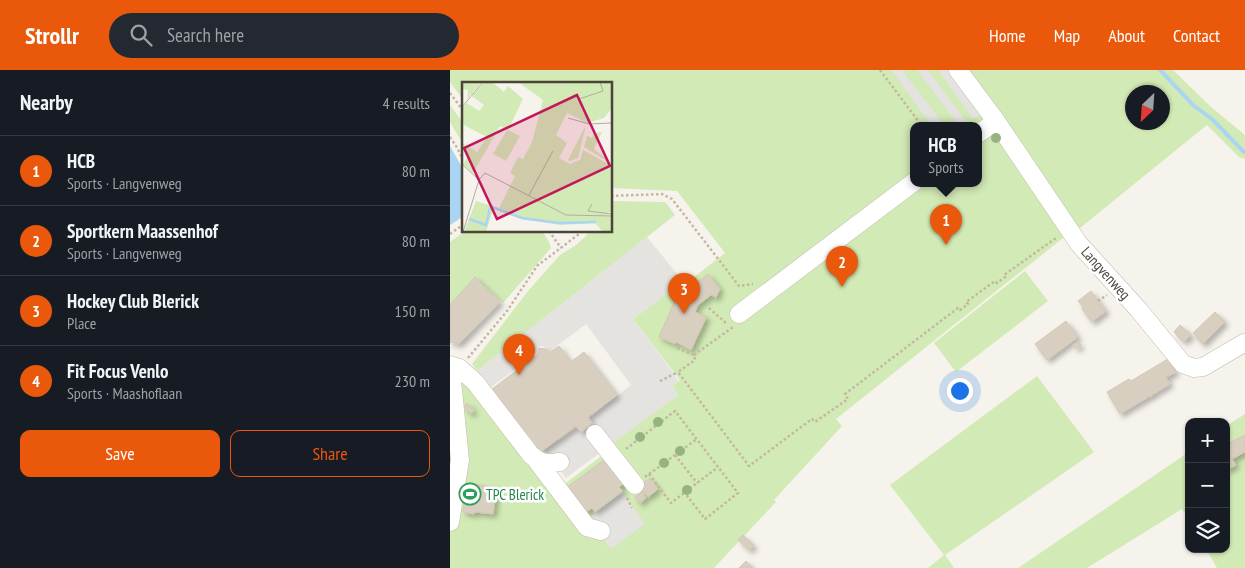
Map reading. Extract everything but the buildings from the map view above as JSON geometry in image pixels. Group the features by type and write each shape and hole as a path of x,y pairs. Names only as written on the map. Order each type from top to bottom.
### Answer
{"street":[{"name":"Langvenweg","path":"958,70 996,122 1079,244 1138,309 1183,364 1194,368 1203,367 1245,344"},
{"path":"982,131 996,122"},
{"path":"739,314 910,185"},
{"path":"450,522 460,460 452,382 455,366 475,382 587,527 601,531"},
{"path":"595,434 615,458 642,480"},
{"path":"537,461 547,464 560,462"}],"path":[{"path":"880,70 919,122"},
{"path":"450,93 462,109"},
{"path":"450,137 462,157"},
{"path":"612,196 662,194 672,198 739,286 757,284"},
{"path":"450,234 462,225"},
{"path":"550,232 561,248"},
{"path":"455,366 507,311 537,266 582,232"},
{"path":"678,372 749,466 812,419 815,422 848,398 845,394 958,308 960,310 968,304 966,302 995,281 996,283 1005,277 1004,275 1060,236"},
{"path":"694,355 732,328 739,314"},
{"path":"679,344 677,348 694,355"},
{"path":"660,382 695,360 694,355"},
{"path":"615,458 675,411 738,493 705,520 685,493"},
{"path":"632,508 625,494 697,439"},
{"path":"675,455 697,484"},
{"path":"642,480 671,503 718,467"}],"green space":[{"path":"450,70 1173,70 1211,107 1245,135 1245,159 1239,157 1207,125 1080,228 1078,226 836,419 842,426 774,500 776,502 714,568 450,568 450,378 460,379 464,384 466,383 554,492 612,448 610,445 678,395 672,386 680,380 633,319 683,281 685,284 725,253 677,191 612,188 612,82 462,82 462,98 450,82"},
{"path":"450,105 462,121 462,143 450,122"},
{"path":"612,201 664,202 675,215 477,371 472,364 528,291 560,255 586,236 588,232 612,232"},
{"path":"464,232 543,232 551,248 503,303 477,279 450,306 450,242"},
{"path":"1025,271 1048,301 956,372 934,343"},
{"path":"1037,376 1094,452 945,555 954,568 928,568 944,555 890,485"},
{"path":"1245,414 1245,568 1217,568 1208,553 1230,553 1230,423"},
{"path":"1185,455 1185,513 1182,509 1087,568 1018,568"}],"shaded area":[{"path":"891,70 902,70 942,122 929,122"},
{"path":"917,70 928,70 967,122 956,122"},
{"path":"938,70 949,70 981,114 973,119"},
{"path":"647,237 683,281 633,319 673,372 678,381 672,386 678,395 566,478 544,450 577,428 581,433 593,424 589,418 631,385 586,324 549,352 545,347 539,346 537,353 490,388 477,371"},
{"path":"623,492 645,524 611,549 587,519"}],"water":[{"path":"450,146 462,167 462,217 450,225"}],"waterway":[{"path":"1160,70 1193,105 1212,119 1244,152"}],"place":[{"name":"HCB","path":"946,245"},
{"name":"Sportkern Maassenhof","path":"842,287"},
{"name":"Hockey Club Blerick","path":"684,314"},
{"name":"Fit Focus Venlo","path":"519,375"},
{"name":"TPC Blerick","path":"470,494"}]}
